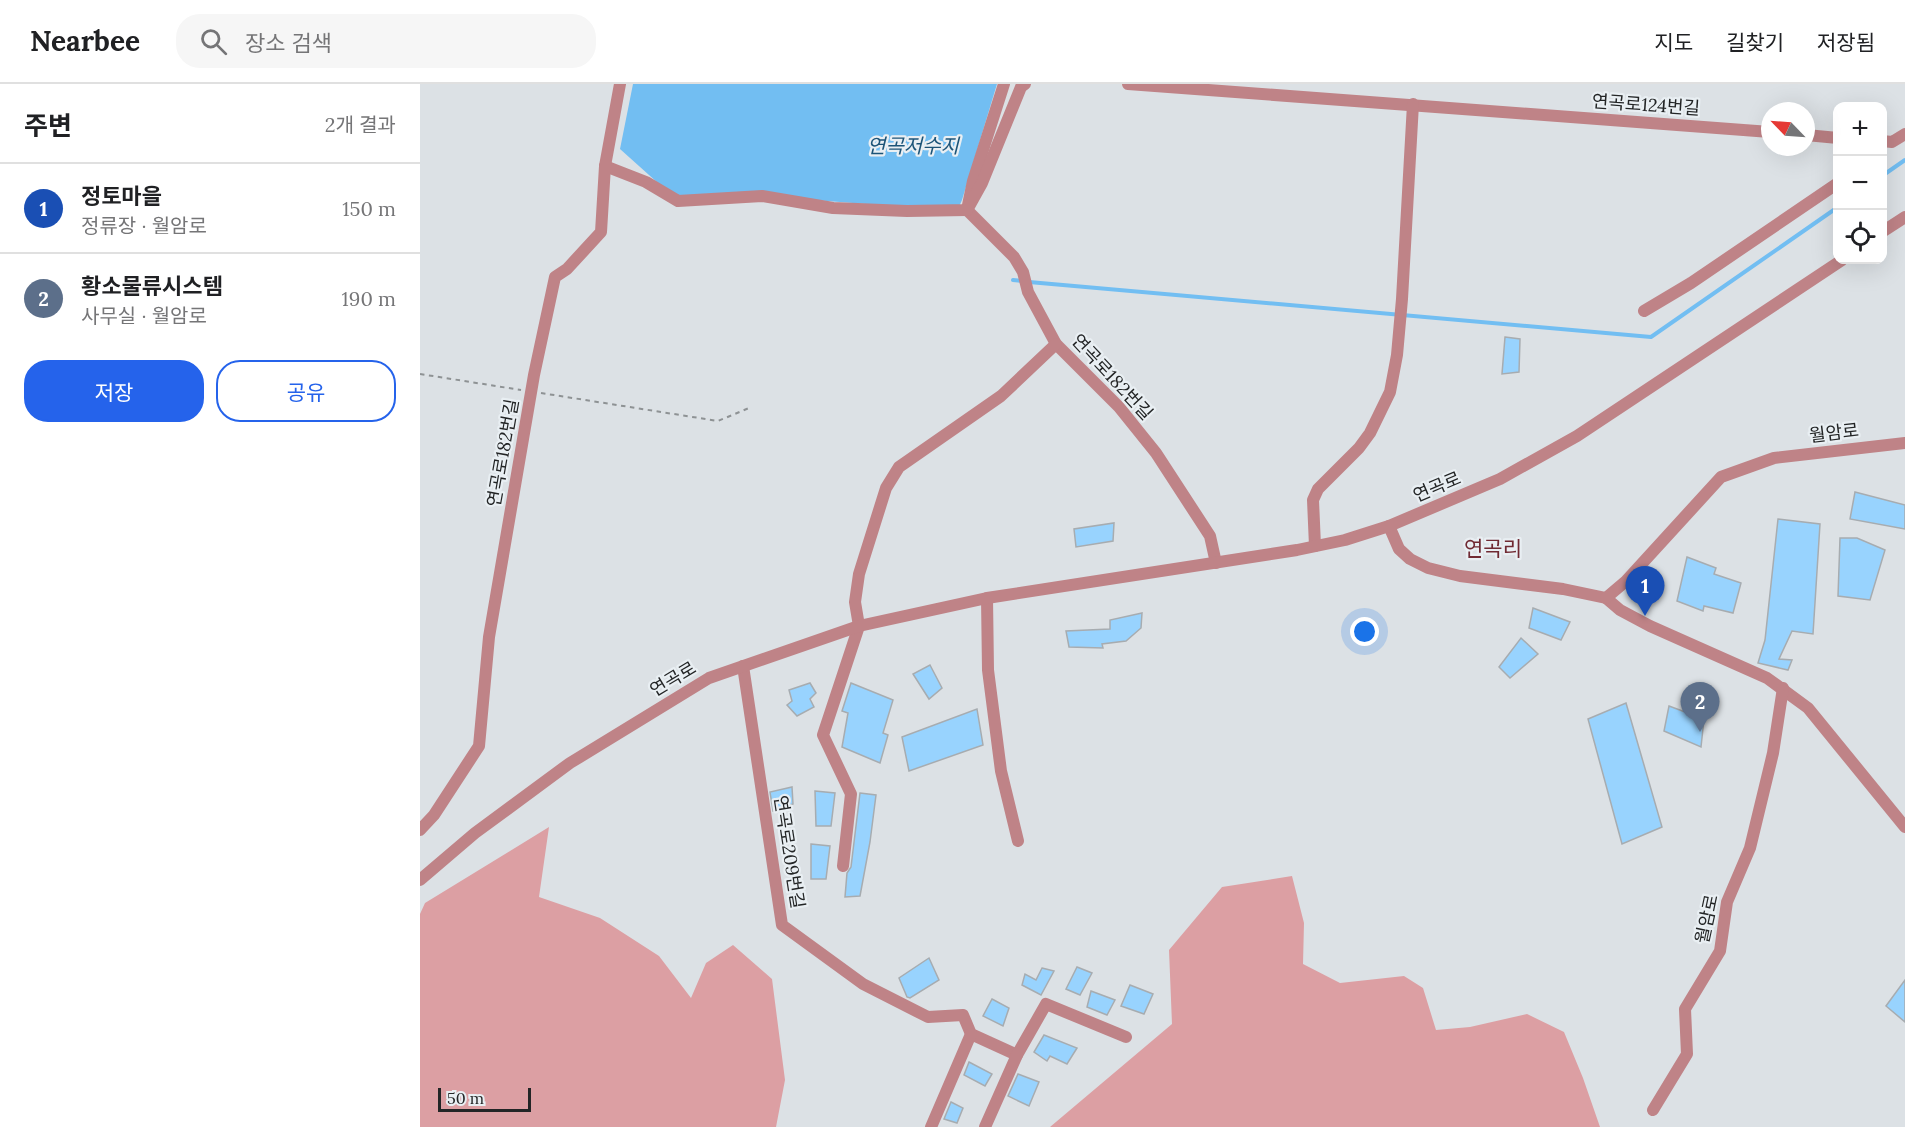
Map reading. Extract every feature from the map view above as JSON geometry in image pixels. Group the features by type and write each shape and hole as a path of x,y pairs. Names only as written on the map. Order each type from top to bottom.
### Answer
{"street":[{"name":"연곡로182번길","path":"420,830 434,815 479,746 489,637 532,392 555,277 567,269 601,232 605,166 620,84"},
{"path":"967,210 973,181 1004,84"},
{"path":"967,210 982,183 1021,87 1025,84"},
{"name":"연곡로124번길","path":"1128,84 1761,131"},
{"path":"1315,546 1313,500 1318,489 1359,448 1370,433 1390,392 1397,355 1402,299 1413,104"},
{"path":"1887,142 1905,134"},
{"path":"1815,136 1833,138"},
{"path":"605,166 646,182 678,201 762,196 833,208 907,211 967,210"},
{"path":"1644,311 1691,283 1833,186"},
{"name":"연곡로182번길","path":"967,210 1014,257 1023,272 1028,292 1056,344 1119,407 1156,453 1210,536 1216,563"},
{"path":"1887,229 1905,217"},
{"name":"연곡로","path":"420,880 475,833 570,763 709,678 859,626 987,598 1315,546 1345,540 1389,526 1500,479 1577,436 1836,264"},
{"path":"843,866 851,794 823,735 859,626 855,602 859,574 886,488 899,467 1001,396 1056,344"},
{"name":"월암로","path":"1606,598 1626,581 1721,477 1774,458 1905,443"},
{"path":"1389,526 1400,549 1410,559 1428,568 1460,576 1574,591 1606,598 1633,617 1758,674 1783,688 1808,708 1905,827"},
{"path":"987,598 988,670 1001,771 1018,841"},
{"name":"연곡로209번길","path":"743,666 782,925 863,984 928,1017 963,1016 971,1034 1017,1055"},
{"name":"월암로","path":"1653,1110 1688,1054 1685,1010 1720,951 1726,902 1750,848 1773,753 1783,688"},
{"path":"985,1127 1017,1055 1046,1004 1126,1037"},
{"path":"931,1127 971,1034"}],"path":[{"path":"420,374 718,421 749,408"}],"shaded area":[{"path":"549,827 539,897 600,918 659,956 691,998 706,963 733,945 772,979 785,1080 776,1127 420,1127 420,914 425,903"},
{"path":"1292,876 1304,923 1303,964 1340,983 1404,976 1423,988 1436,1030 1470,1027 1527,1014 1564,1032 1600,1127 1050,1127 1172,1024 1169,950 1222,887"}],"water":[{"name":"연곡저수지","path":"633,84 997,84 957,211 762,196 678,201 620,149"}],"building":[{"path":"1505,337 1520,339 1519,372 1502,374"},
{"path":"1855,492 1905,505 1905,529 1850,519"},
{"path":"1778,519 1820,524 1813,634 1792,631 1779,659 1792,660 1788,670 1758,663 1765,640"},
{"path":"1114,523 1113,541 1076,547 1074,529"},
{"path":"1840,538 1857,538 1885,550 1870,600 1838,596"},
{"path":"1687,557 1716,568 1714,574 1741,583 1733,613 1704,606 1703,611 1677,601"},
{"path":"1533,608 1570,622 1561,640 1529,628"},
{"path":"1142,613 1141,628 1126,641 1102,644 1103,648 1069,647 1066,631 1110,629 1110,620"},
{"path":"1521,638 1538,654 1510,678 1499,667"},
{"path":"930,665 942,688 929,699 913,674"},
{"path":"810,683 816,693 810,699 814,707 797,716 787,705 792,701 789,690"},
{"path":"851,683 893,700 883,733 888,735 880,763 842,747 848,713 842,711"},
{"path":"1626,703 1662,827 1622,844 1588,719"},
{"path":"1669,706 1704,719 1701,747 1664,731"},
{"path":"977,709 983,745 909,771 902,737"},
{"path":"792,787 793,804 773,811 770,792"},
{"path":"815,791 835,793 831,826 816,826"},
{"path":"860,793 876,795 870,842 860,896 845,897 847,873 851,867"},
{"path":"811,844 830,846 826,879 811,879"},
{"path":"929,958 939,980 910,998 907,997 899,978"},
{"path":"1077,967 1092,973 1080,995 1066,989"},
{"path":"1042,968 1054,971 1041,995 1022,985 1025,974 1036,980"},
{"path":"1905,980 1905,1022 1886,1006"},
{"path":"1130,985 1153,994 1144,1014 1121,1006"},
{"path":"1091,991 1115,1000 1107,1015 1087,1007"},
{"path":"992,999 1009,1008 1003,1026 983,1016"},
{"path":"1044,1035 1077,1048 1067,1064 1050,1056 1047,1061 1034,1052"},
{"path":"969,1062 992,1074 985,1086 964,1075"},
{"path":"1018,1074 1039,1082 1029,1106 1008,1096"},
{"path":"951,1102 963,1108 957,1123 944,1119"}],"waterway":[{"path":"1887,173 1905,160"},
{"path":"1029,282 1651,337 1834,210"},
{"path":"1013,280 1022,281"}],"place":[{"name":"정토마을","path":"1645,616"},
{"name":"황소물류시스템","path":"1700,732"}],"district":[{"name":"연곡리","path":"1493,549"}]}
